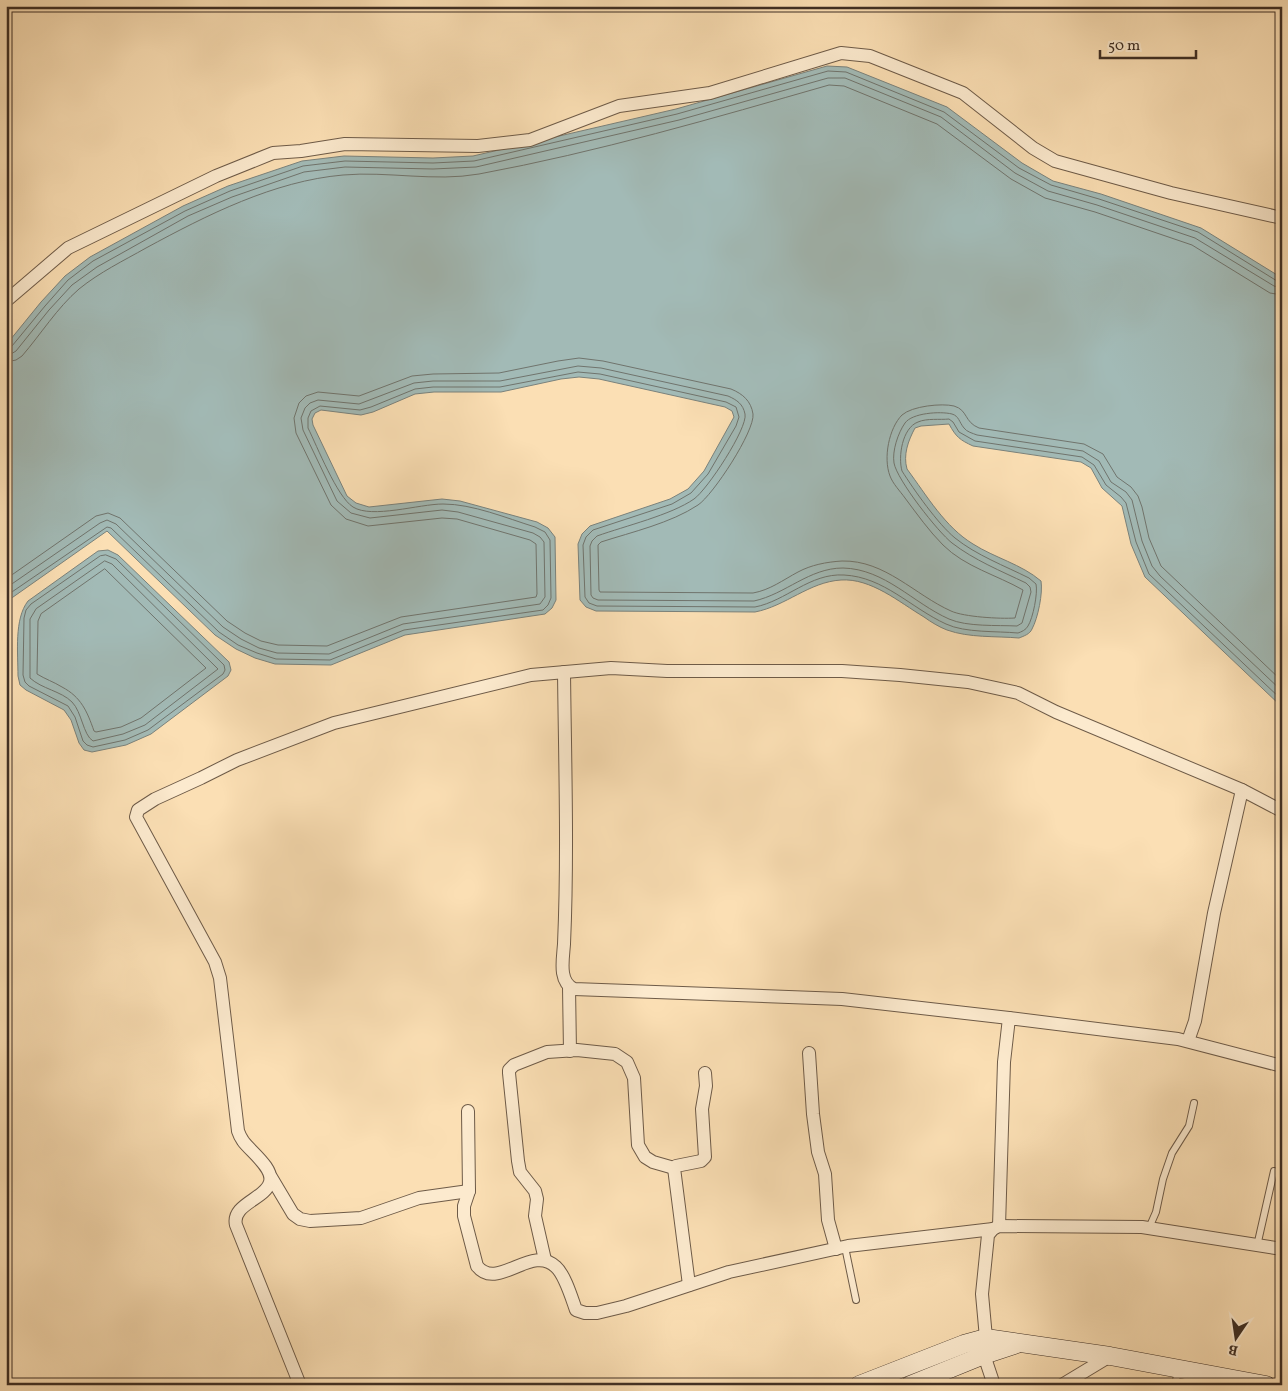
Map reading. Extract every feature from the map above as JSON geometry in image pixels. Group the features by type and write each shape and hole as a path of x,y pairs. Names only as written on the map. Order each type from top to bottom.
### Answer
{"main road":[{"path":"859,1385 964,1344 985,1346 1023,1342 1110,1356 1177,1377 1266,1385"},
{"path":"910,1385 985,1346"}],"street":[{"path":"6,301 68,248 216,176 273,153 345,144 478,146 530,140 619,106 710,93 841,53 870,56 963,93 1033,148 1055,161 1154,188 1282,218"},
{"path":"469,1190 419,1198 361,1218 310,1221 300,1219 293,1214 268,1169 243,1141 238,1130 220,978 215,962 136,817 138,810 155,799 237,760 334,723 532,675 610,668 676,671 842,671 968,682 1018,693 1056,712 1242,790 1282,811"},
{"path":"564,672 566,912 563,972 565,983 569,987 574,989 842,999 1188,1042 1282,1066"},
{"path":"1188,1042 1195,1020 1214,913 1242,790"},
{"path":"569,987 570,1050"},
{"path":"994,1385 985,1346 982,1294 988,1235 996,1227 1004,1062 1009,1021"},
{"path":"545,1260 535,1216 537,1199 535,1191 520,1172 518,1161 509,1073 514,1066 531,1057 547,1052 570,1050 615,1054 627,1062 634,1078 638,1145 644,1157 653,1162 674,1168 691,1162 701,1161 705,1157 702,1109 706,1086 705,1073"},
{"path":"809,1053 812,1114 818,1152 825,1174 828,1220 841,1248"},
{"path":"468,1111 469,1190 464,1206 464,1216 477,1266 481,1271 490,1275 536,1260 545,1260 558,1268 576,1310 585,1314 626,1306 730,1272 841,1248 996,1227 1149,1228 1282,1249"},
{"path":"674,1168 689,1285"},
{"path":"271,1177 270,1184 237,1213 234,1219 300,1385"},
{"path":"1062,1385 1110,1356"}],"lane":[{"path":"1149,1228 1156,1212 1163,1178 1172,1153 1189,1126 1194,1103"},
{"path":"1257,1246 1274,1171"},
{"path":"841,1248 856,1300"}],"water":[{"path":"827,66 847,67 947,107 1022,163 1053,181 1101,194 1201,228 1282,278 1282,707 1145,577 1131,544 1122,506 1102,488 1091,468 1081,462 973,446 959,438 949,424 915,428 907,448 907,469 945,520 963,537 981,549 1025,570 1041,581 1041,599 1036,619 1031,631 1025,636 1019,638 955,633 932,623 884,592 852,580 841,580 818,585 777,605 755,612 596,611 586,607 580,600 578,544 582,534 590,526 670,499 688,489 704,471 734,417 732,411 725,407 599,379 579,377 501,392 434,392 415,394 373,412 361,415 321,410 315,413 312,419 313,425 347,496 356,503 369,507 442,499 460,501 537,522 548,528 555,537 556,600 552,608 545,614 405,635 331,665 275,664 255,658 236,649 215,635 107,531 6,602 6,345 65,276 90,257 183,206 228,186 302,161 344,156 433,158 473,156 676,109"},
{"path":"108,550 118,555 229,662 231,670 228,676 151,734 126,745 92,752 84,750 79,743 71,720 64,710 20,685 18,676 18,637 21,617 28,601 98,551"}]}
